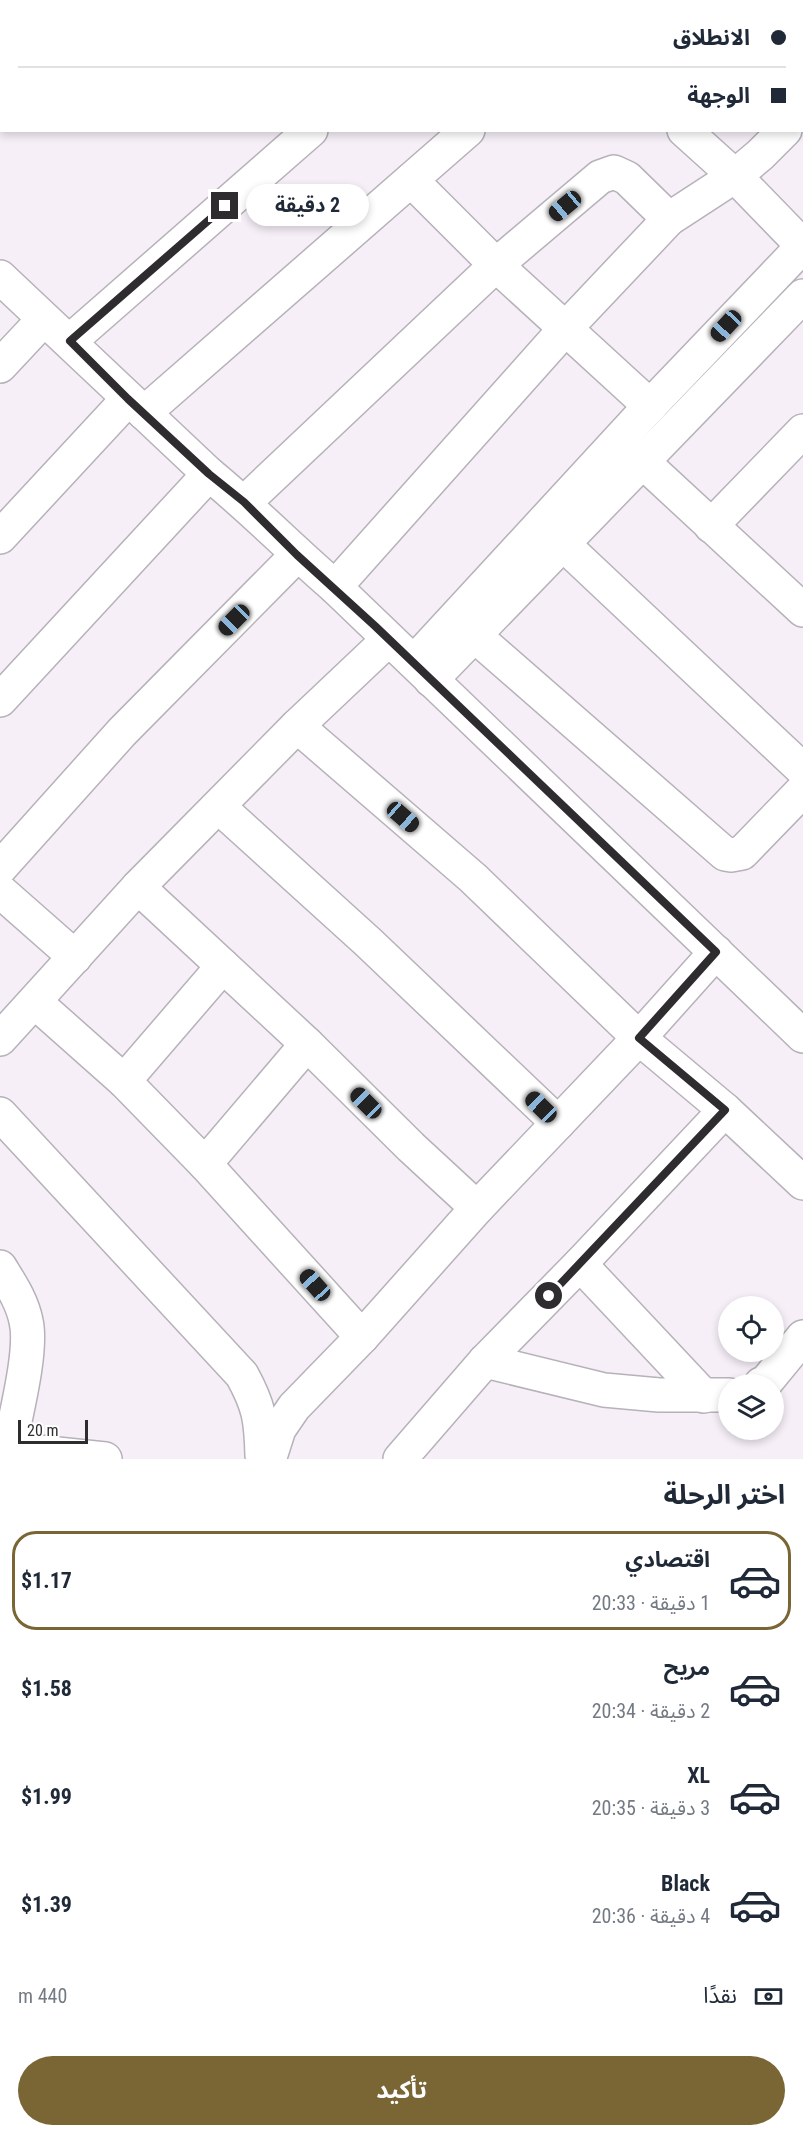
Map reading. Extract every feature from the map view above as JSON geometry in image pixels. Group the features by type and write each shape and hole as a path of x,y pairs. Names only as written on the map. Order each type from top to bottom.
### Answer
{"street":[{"path":"70,341 309,132"},
{"path":"0,537 136,406 411,180 466,132"},
{"path":"423,671 650,406 803,246 735,176 686,132"},
{"path":"335,587 565,329 669,219 735,176 783,132"},
{"path":"244,502 496,266 600,177 615,172 627,178 669,219"},
{"path":"411,180 496,266 650,406"},
{"path":"0,277 209,474 244,502 297,555 335,587 803,1036"},
{"path":"423,671 474,635 803,296"},
{"path":"0,366 44,319"},
{"path":"711,526 800,440"},
{"path":"643,462 803,610"},
{"path":"0,700 209,474"},
{"path":"564,544 803,770"},
{"path":"0,868 122,732 297,555"},
{"path":"474,635 725,854 742,853 803,790"},
{"path":"0,1040 138,887 297,726 389,639"},
{"path":"297,726 473,878 639,1038 725,1110 803,1183"},
{"path":"219,807 368,942 558,1123"},
{"path":"138,887 307,1044 411,1147 477,1208"},
{"path":"0,891 75,957"},
{"path":"267,1457 279,1430 294,1407 362,1337 477,1208 639,1038 716,952"},
{"path":"124,1082 223,966"},
{"path":"35,1002 124,1082 205,1164 362,1337"},
{"path":"205,1164 307,1044"},
{"path":"399,1459 485,1361 725,1110"},
{"path":"0,1114 242,1375 258,1408 267,1457"},
{"path":"580,1264 717,1395"},
{"path":"0,1267 18,1296 27,1323 26,1355 5,1448 47,1456 105,1459"},
{"path":"773,1374 803,1337"},
{"path":"485,1361 604,1390 659,1395 717,1395"}],"route":[{"path":"225,206 70,341 128,399 209,474 244,502 297,555 335,587 716,952 639,1038 725,1110 549,1296"}]}
